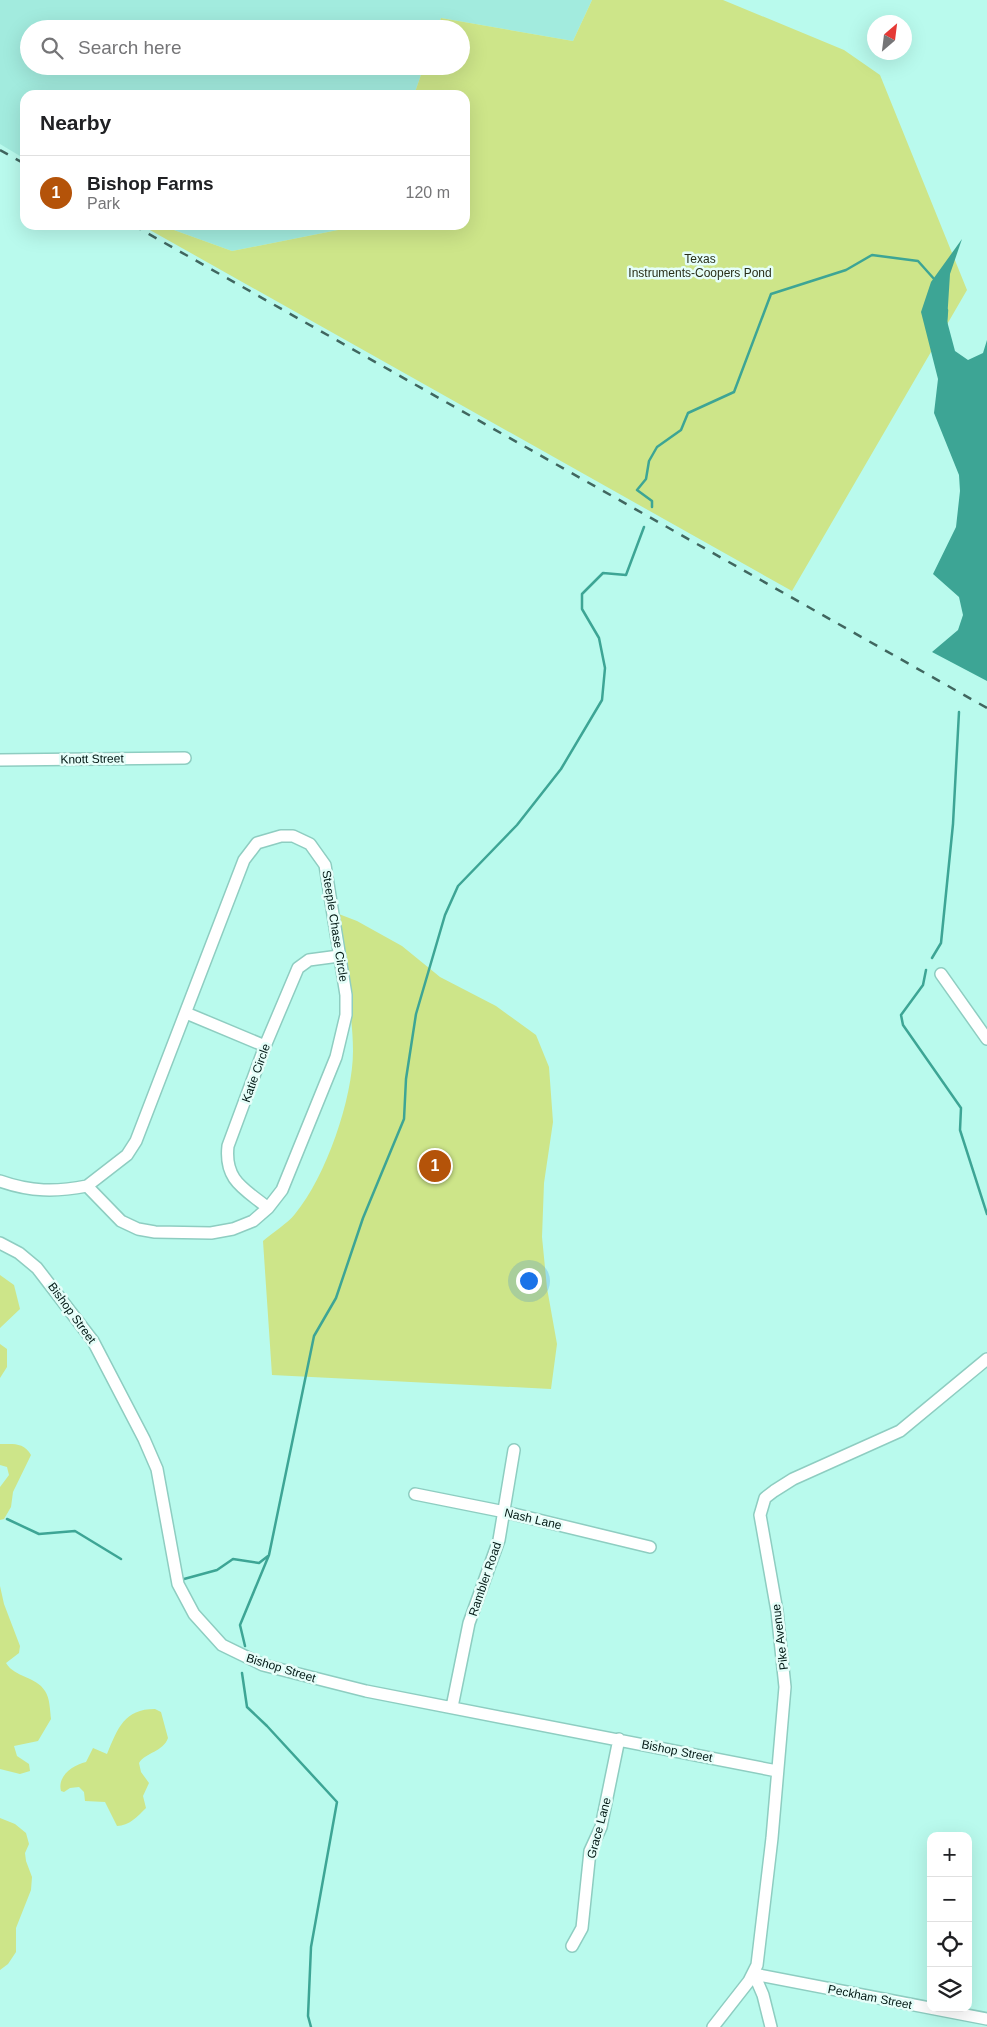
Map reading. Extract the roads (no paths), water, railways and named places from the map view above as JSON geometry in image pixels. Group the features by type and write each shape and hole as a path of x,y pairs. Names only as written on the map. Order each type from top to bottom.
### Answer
{"street":[{"name":"Knott Street","path":"0,760 184,758"},
{"name":"Steeple Chase Circle","path":"293,836 310,844 325,865 329,883 346,995 343,1036 287,1180 268,1208 253,1221 233,1229 211,1233 155,1232 138,1229 120,1221 87,1186 127,1155 136,1141 186,1013 244,860 257,843 268,838 293,836"},
{"name":"Katie Circle","path":"268,1208 236,1181 229,1171 226,1160 228,1146 265,1046 298,968 303,963 323,957 339,956"},
{"path":"941,974 986,1035"},
{"path":"186,1013 265,1046"},
{"path":"0,1181 41,1192 87,1186"},
{"name":"Bishop Street","path":"0,1243 18,1253 37,1268 93,1341 144,1439 157,1469 178,1584 194,1614 222,1645 264,1665 366,1691 777,1771"},
{"name":"Pike Avenue","path":"713,2027 754,1974 766,1894 783,1718 783,1660 777,1610 760,1515 761,1505 774,1491 792,1479 900,1431 987,1359"},
{"name":"Rambler Road","path":"452,1708 469,1623 492,1564 505,1512 514,1450"},
{"name":"Nash Lane","path":"415,1494 505,1512 650,1547"},
{"name":"Grace Lane","path":"572,1946 582,1928 590,1851 601,1827 620,1739"},
{"path":"754,1974 763,1995 771,2027"},
{"name":"Peckham Street","path":"754,1974 987,2019"}],"waterway":[{"path":"652,507 652,501 637,490 646,479 649,461 657,447 681,430 688,413 734,392 771,294 846,270 872,255 918,261 935,280"},
{"path":"946,324 947,310"},
{"path":"245,1646 240,1625 269,1555 314,1336 336,1298 363,1218 404,1119 406,1079 416,1014 445,915 458,886 517,825 561,769 602,700 605,668 599,638 582,609 582,594 603,573 626,575 644,527"},
{"path":"932,958 941,943 953,824 959,712"},
{"path":"926,970 923,985 901,1015 903,1025 961,1108 960,1130 987,1214"},
{"path":"7,1519 39,1534 75,1531 121,1559"},
{"path":"184,1579 217,1570 233,1559 259,1563 268,1556"},
{"path":"242,1673 247,1707 337,1802 311,1947 308,2016 311,2027"}],"railway":[{"path":"0,150 20,161"},
{"path":"142,230 987,708"}],"place":[{"name":"Bishop Farms","path":"435,1166"}],"park label":[{"name":"Texas Instruments-Coopers Pond","path":"700,266"}]}
